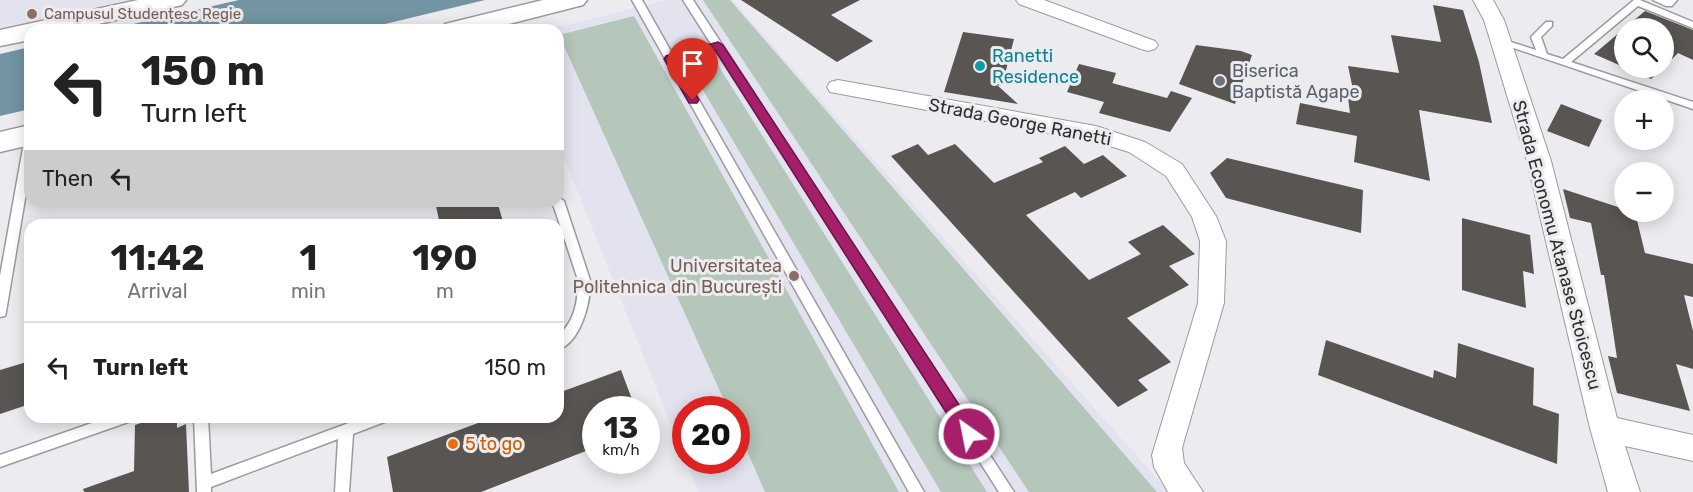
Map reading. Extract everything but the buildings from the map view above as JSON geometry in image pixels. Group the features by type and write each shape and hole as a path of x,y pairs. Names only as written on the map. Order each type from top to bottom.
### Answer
{"main road":[{"path":"64,24 173,0"},
{"path":"502,24 574,0"},
{"path":"0,38 24,33"},
{"path":"0,142 24,137"}],"street":[{"path":"1026,0 1148,45"},
{"name":"Strada Economu Atanase Stoicescu","path":"1482,0 1494,20 1539,161 1605,428 1624,492"},
{"name":"Strada George Ranetti","path":"838,87 1095,134 1137,147 1174,170 1204,216 1213,240 1211,303 1167,448 1166,460 1169,468 1187,492"},
{"path":"1605,428 1693,448"}],"lane":[{"path":"637,0 917,492"},
{"path":"688,0 1006,492"},
{"path":"1658,0 1669,4 1672,0"},
{"path":"1564,63 1637,2 1693,25"},
{"path":"1542,55 1536,37 1549,24"},
{"path":"1501,42 1693,106"},
{"path":"670,59 718,45"},
{"path":"0,312 24,171"},
{"path":"560,207 585,280 585,293 578,319 564,339"},
{"path":"0,460 108,423"},
{"path":"201,423 204,487 365,423"},
{"path":"342,492 346,430"}],"shaded area":[{"name":"Campusul Studențesc Regie","path":"0,0 129,0 0,28"},
{"name":"Universitatea Politehnica din București","path":"666,0 732,0 1169,492 699,492 691,474 750,474 750,396 672,396 672,428 564,158 564,26"}],"green space":[{"path":"703,0 730,0 1157,492 1029,492"},
{"path":"634,16 899,492 765,492 750,458 750,396 722,396 564,46 564,34"},
{"path":"709,51 987,492 941,492 684,58"}],"water":[{"path":"239,0 485,0 385,24 133,24"},
{"path":"24,48 24,110 0,116 0,54"}],"place":[{"name":"Campusul Studențesc Regie","path":"32,14"},
{"name":"Ranetti Residence","path":"980,66"},
{"name":"Biserica Baptistă Agape","path":"1220,81"},
{"name":"Universitatea Politehnica din București","path":"794,276"},
{"name":"5 to go","path":"453,444"}],"route":[{"path":"693,100 670,59 718,45 969,434"}]}
